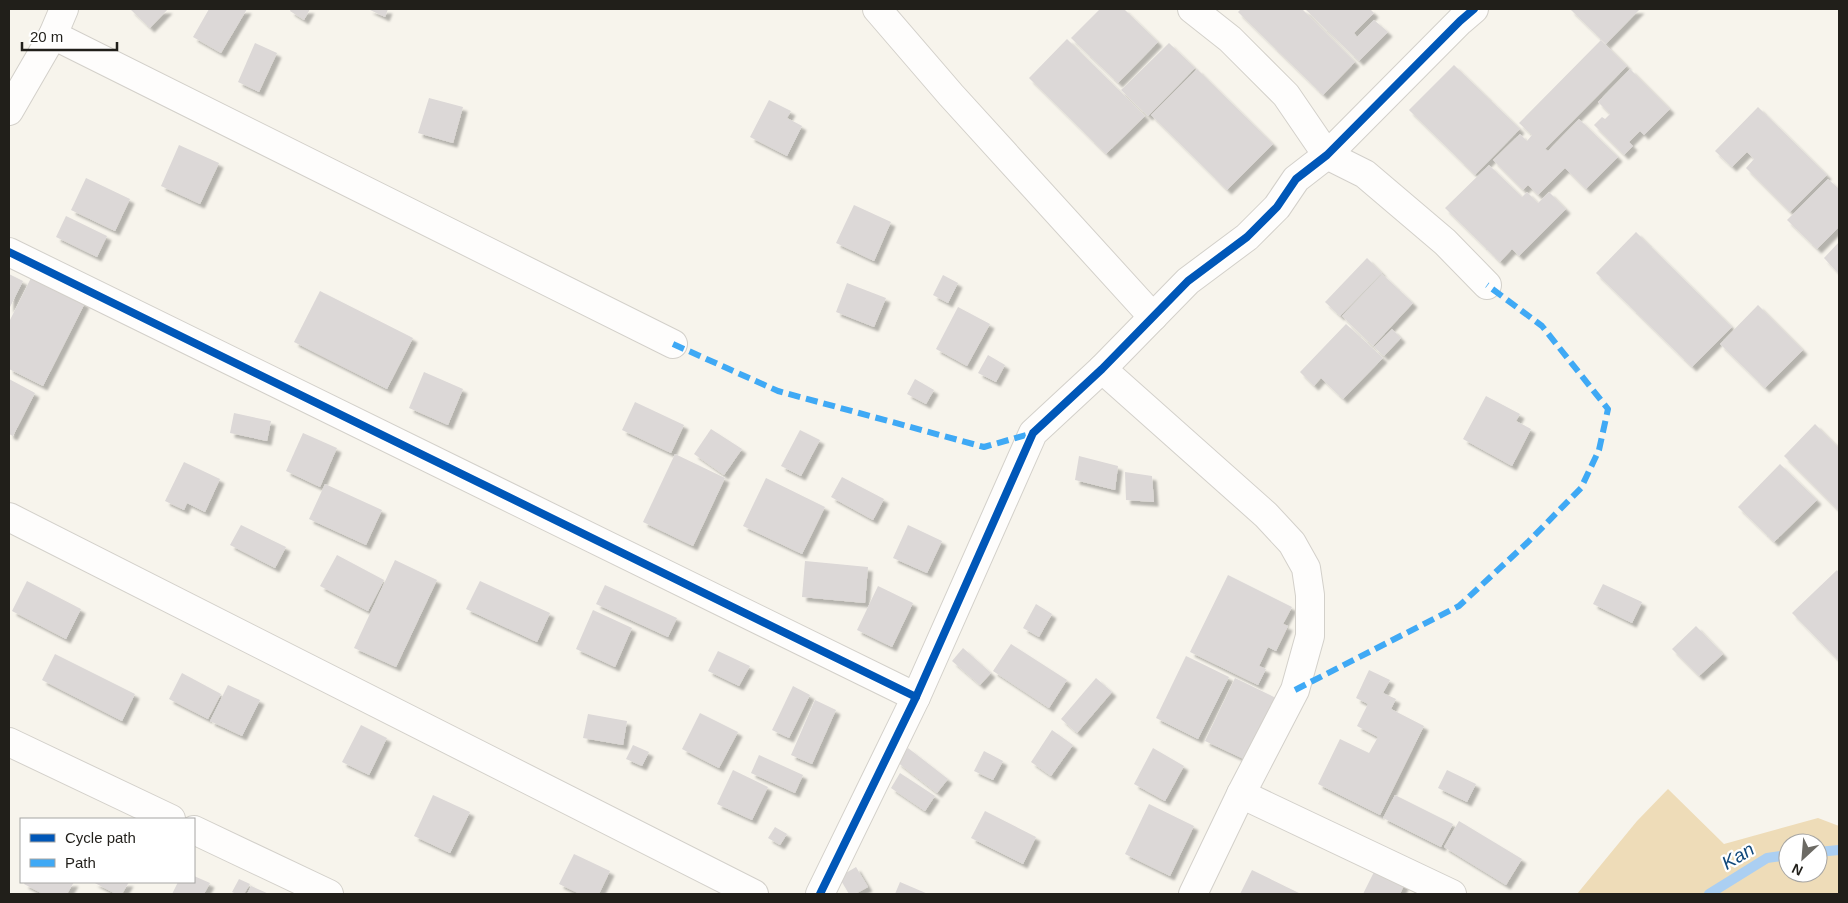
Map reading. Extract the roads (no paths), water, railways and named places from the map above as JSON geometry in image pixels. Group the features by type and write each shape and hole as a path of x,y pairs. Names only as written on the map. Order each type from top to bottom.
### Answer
{"street":[{"path":"9,111 53,35 64,9"},
{"path":"876,9 951,95 1153,316"},
{"path":"1192,9 1230,39 1286,95 1327,155 1365,174 1445,242 1487,285"},
{"path":"820,894 916,697 1033,433 1102,368 1188,281 1247,237 1277,207 1296,178 1327,155 1474,9"},
{"path":"53,35 673,344"},
{"path":"9,252 916,697"},
{"path":"1102,368 1266,515 1292,544 1306,568 1310,595 1310,636 1295,690 1241,794 1193,894"},
{"path":"9,516 754,894"},
{"path":"9,742 169,818"},
{"path":"1241,794 1452,894"},
{"path":"195,830 329,894"}],"waterway":[{"name":"Kan","path":"1828,851 1839,850"},
{"name":"Kan","path":"1709,894 1767,858 1778,856"}]}
